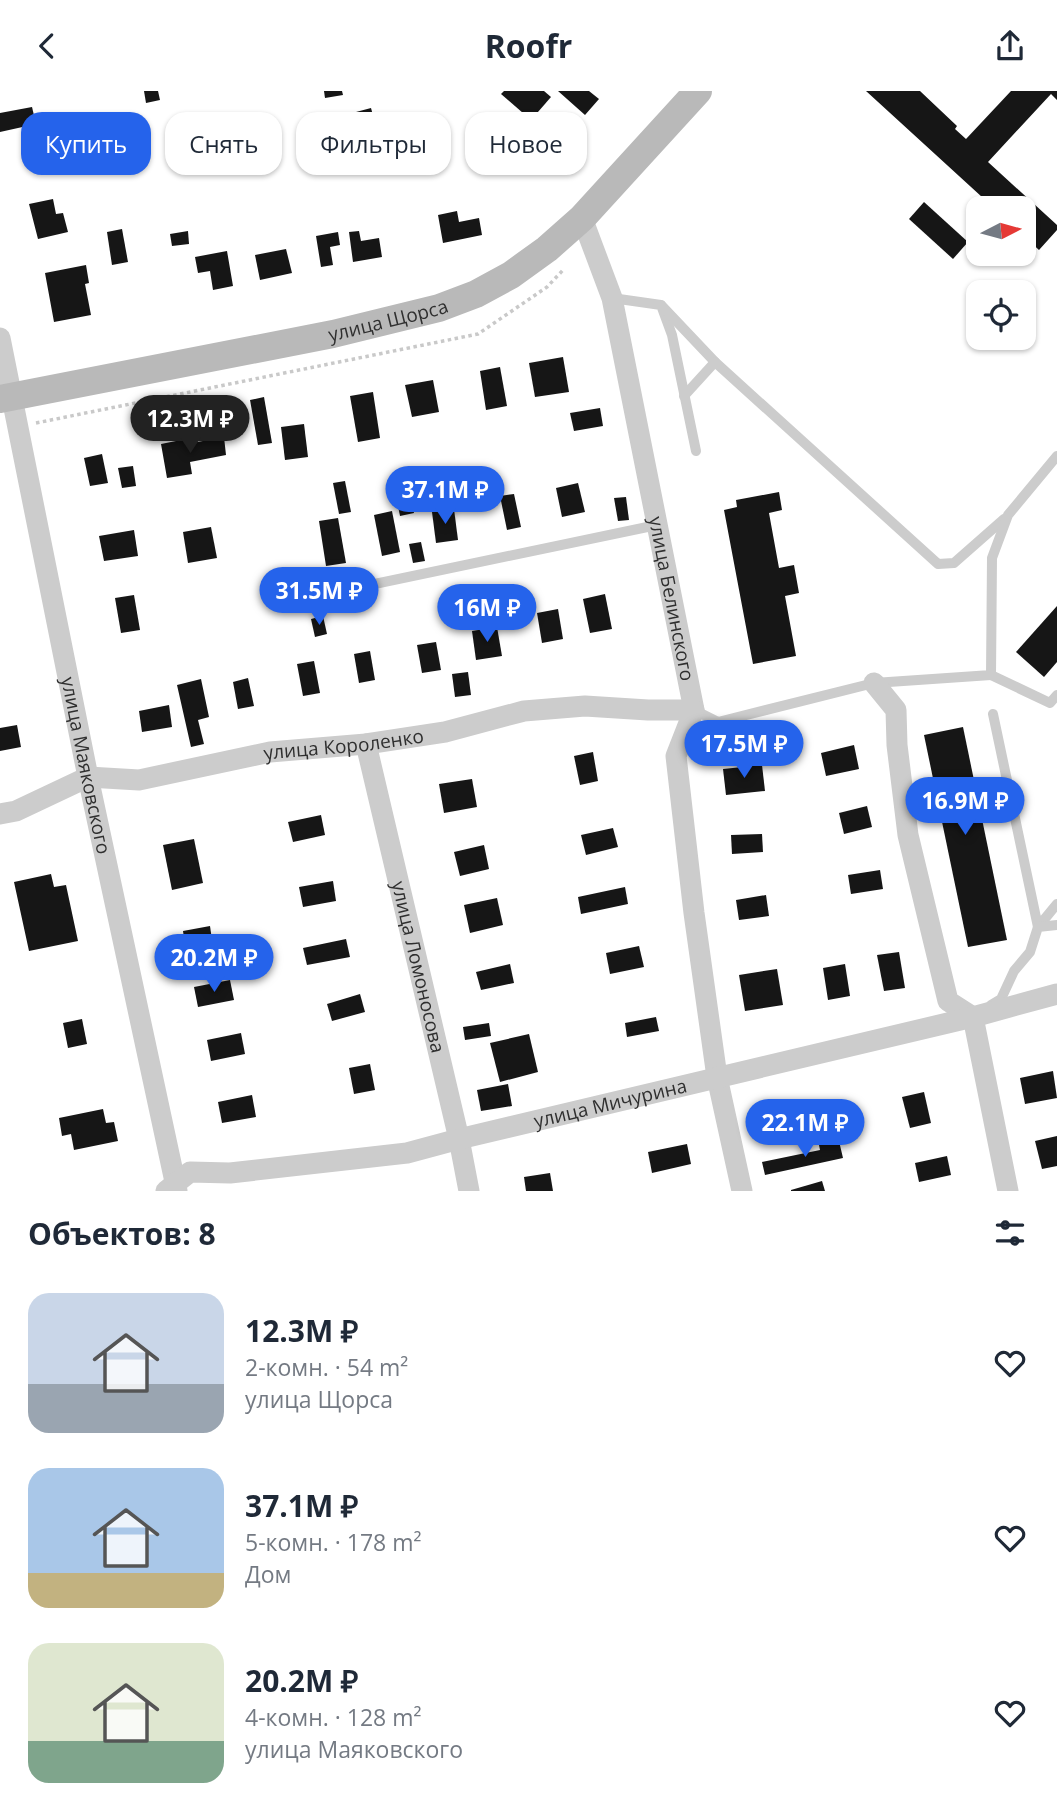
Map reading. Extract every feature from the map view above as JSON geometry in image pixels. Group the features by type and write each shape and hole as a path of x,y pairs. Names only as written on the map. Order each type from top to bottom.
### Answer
{"main road":[{"name":"улица Щорса","path":"6,398 333,334 439,308 476,294 511,275 547,249 582,218 698,91"}],"street":[{"name":"улица Белинского","path":"582,218 612,298 694,710"},
{"name":"улица Маяковского","path":"0,338 6,398 173,1189"},
{"path":"874,684 896,710 897,745 908,835 948,1001 972,1017 1008,1191"},
{"name":"улица Короленко","path":"0,814 16,811 88,777 139,779 270,752 366,744 445,732 524,711 585,706 694,710"},
{"path":"694,710 676,756 717,1077 742,1191"},
{"name":"улица Ломоносова","path":"366,744 469,1191"},
{"name":"улица Мичурина","path":"173,1189 190,1172 230,1173 407,1153 972,1017 1057,994"}],"lane":[{"path":"612,298 661,305 715,362 938,564 954,563 1008,515 1057,456"},
{"path":"661,305 672,335 696,451"},
{"path":"684,396 715,362"},
{"path":"991,675 992,558 1008,515"},
{"path":"303,599 657,525"},
{"path":"694,710 718,722 874,684 991,675 1050,703 1057,695"},
{"path":"993,713 1038,926"},
{"path":"972,1017 1001,999 1014,971 1030,953 1038,926 1057,904"},
{"path":"1038,926 1057,925"}],"building":[{"path":"144,91 158,91 160,100 146,103"},
{"path":"324,91 342,91 343,95 325,98"},
{"path":"504,91 544,91 551,97 538,112 522,112 501,94"},
{"path":"558,91 589,91 599,99 587,113 582,112"},
{"path":"866,91 920,91 957,126 955,129 966,139 1011,91 1057,91 1057,100 1051,94 988,162 1025,196 981,196"},
{"path":"32,107 33,112 21,112 21,127 0,132 0,113"},
{"path":"371,108 372,112 356,112"},
{"path":"53,199 56,214 63,213 68,232 38,239 29,204"},
{"path":"924,202 966,240 966,244 953,259 909,219"},
{"path":"1036,206 1057,225 1057,230 1039,250 1036,247"},
{"path":"457,211 459,222 479,218 482,235 443,243 438,215"},
{"path":"122,229 128,262 112,265 107,232"},
{"path":"188,231 189,244 172,246 170,234"},
{"path":"359,231 361,241 379,238 382,257 353,262 349,232"},
{"path":"338,232 340,245 330,247 333,265 321,267 316,236"},
{"path":"286,249 292,273 260,280 255,255"},
{"path":"227,251 233,286 213,290 210,271 198,273 195,257"},
{"path":"86,265 89,283 85,284 91,315 54,322 45,273"},
{"path":"563,357 569,392 535,397 529,363"},
{"path":"500,367 507,406 486,410 480,371"},
{"path":"433,380 439,412 412,417 405,385"},
{"path":"373,392 380,438 358,442 350,396"},
{"path":"264,397 272,443 258,445 250,400"},
{"path":"600,408 603,426 574,431 570,413"},
{"path":"304,424 308,457 285,460 281,427"},
{"path":"224,437 226,455 190,462 192,474 167,478 161,444 186,439 187,444"},
{"path":"102,454 108,483 90,486 84,458"},
{"path":"133,466 136,486 122,488 118,468"},
{"path":"345,481 351,512 339,514 333,483"},
{"path":"408,483 414,513 400,516 394,486"},
{"path":"578,483 585,512 562,517 556,488"},
{"path":"779,492 782,510 769,513 779,568 794,565 799,593 785,596 796,656 753,664 724,510 737,507 736,500"},
{"path":"514,494 521,527 507,530 500,496"},
{"path":"626,497 629,520 618,521 614,498"},
{"path":"454,509 458,540 436,543 432,512"},
{"path":"392,511 400,552 382,556 374,515"},
{"path":"338,518 346,563 326,566 319,521"},
{"path":"211,527 217,558 188,563 183,532"},
{"path":"134,530 138,556 104,561 99,536"},
{"path":"421,542 425,561 413,563 409,544"},
{"path":"605,594 612,629 590,633 583,599"},
{"path":"134,595 140,630 121,633 115,598"},
{"path":"516,599 520,621 505,624 501,601"},
{"path":"1057,606 1057,662 1044,677 1016,652"},
{"path":"558,609 563,639 542,643 537,613"},
{"path":"323,616 327,634 315,637 311,619"},
{"path":"497,627 502,656 476,660 472,631"},
{"path":"436,642 441,670 422,673 417,645"},
{"path":"370,651 375,680 359,683 354,654"},
{"path":"314,661 320,693 303,696 297,664"},
{"path":"468,672 471,695 455,697 452,674"},
{"path":"248,678 254,706 238,709 233,682"},
{"path":"201,679 209,717 198,720 204,744 191,747 177,685"},
{"path":"169,705 172,727 142,732 139,711"},
{"path":"17,725 21,747 0,751 0,728"},
{"path":"963,727 1007,940 968,947 924,735"},
{"path":"854,745 859,769 826,776 821,753"},
{"path":"593,752 598,781 580,785 574,756"},
{"path":"762,765 765,791 726,795 723,769"},
{"path":"472,779 477,807 444,813 439,784"},
{"path":"867,806 872,827 844,834 839,813"},
{"path":"321,815 325,835 293,842 288,822"},
{"path":"613,828 618,847 586,855 581,835"},
{"path":"762,834 763,852 732,854 731,835"},
{"path":"194,839 203,883 172,890 163,845"},
{"path":"484,845 489,869 460,876 454,852"},
{"path":"880,870 883,889 851,894 848,875"},
{"path":"51,874 54,887 66,885 78,941 29,951 14,882"},
{"path":"333,881 336,901 303,907 299,887"},
{"path":"625,887 628,904 581,914 578,897"},
{"path":"766,895 769,916 739,920 736,900"},
{"path":"497,898 503,925 470,933 464,905"},
{"path":"210,926 213,947 186,951 183,931"},
{"path":"346,939 350,957 307,965 303,948"},
{"path":"639,946 644,967 610,974 606,953"},
{"path":"899,952 905,988 884,991 877,955"},
{"path":"510,964 514,983 481,990 476,972"},
{"path":"845,964 850,996 828,1000 823,968"},
{"path":"777,969 783,1005 745,1011 739,975"},
{"path":"230,980 234,1000 198,1007 194,987"},
{"path":"360,994 365,1012 332,1021 327,1004"},
{"path":"656,1017 659,1031 627,1037 625,1023"},
{"path":"82,1019 87,1044 68,1048 63,1023"},
{"path":"489,1023 491,1036 465,1040 463,1027"},
{"path":"241,1033 245,1054 211,1061 207,1040"},
{"path":"529,1034 538,1072 500,1082 490,1043"},
{"path":"370,1064 375,1090 354,1094 349,1068"},
{"path":"1053,1071 1057,1098 1025,1104 1020,1078"},
{"path":"508,1084 512,1106 481,1111 477,1090"},
{"path":"924,1092 931,1123 910,1128 902,1097"},
{"path":"252,1095 256,1117 222,1123 218,1102"},
{"path":"103,1109 106,1123 114,1122 118,1141 74,1150 71,1134 62,1136 59,1118"},
{"path":"810,1118 814,1135 778,1143 775,1126"},
{"path":"1057,1136 1057,1166 1042,1169 1035,1141"},
{"path":"839,1141 843,1158 765,1175 762,1162 820,1150 819,1145"},
{"path":"687,1144 691,1164 652,1173 648,1152"},
{"path":"947,1156 951,1175 919,1182 915,1163"},
{"path":"550,1173 553,1191 526,1191 524,1177"},
{"path":"822,1181 825,1191 791,1191 791,1190"}]}
